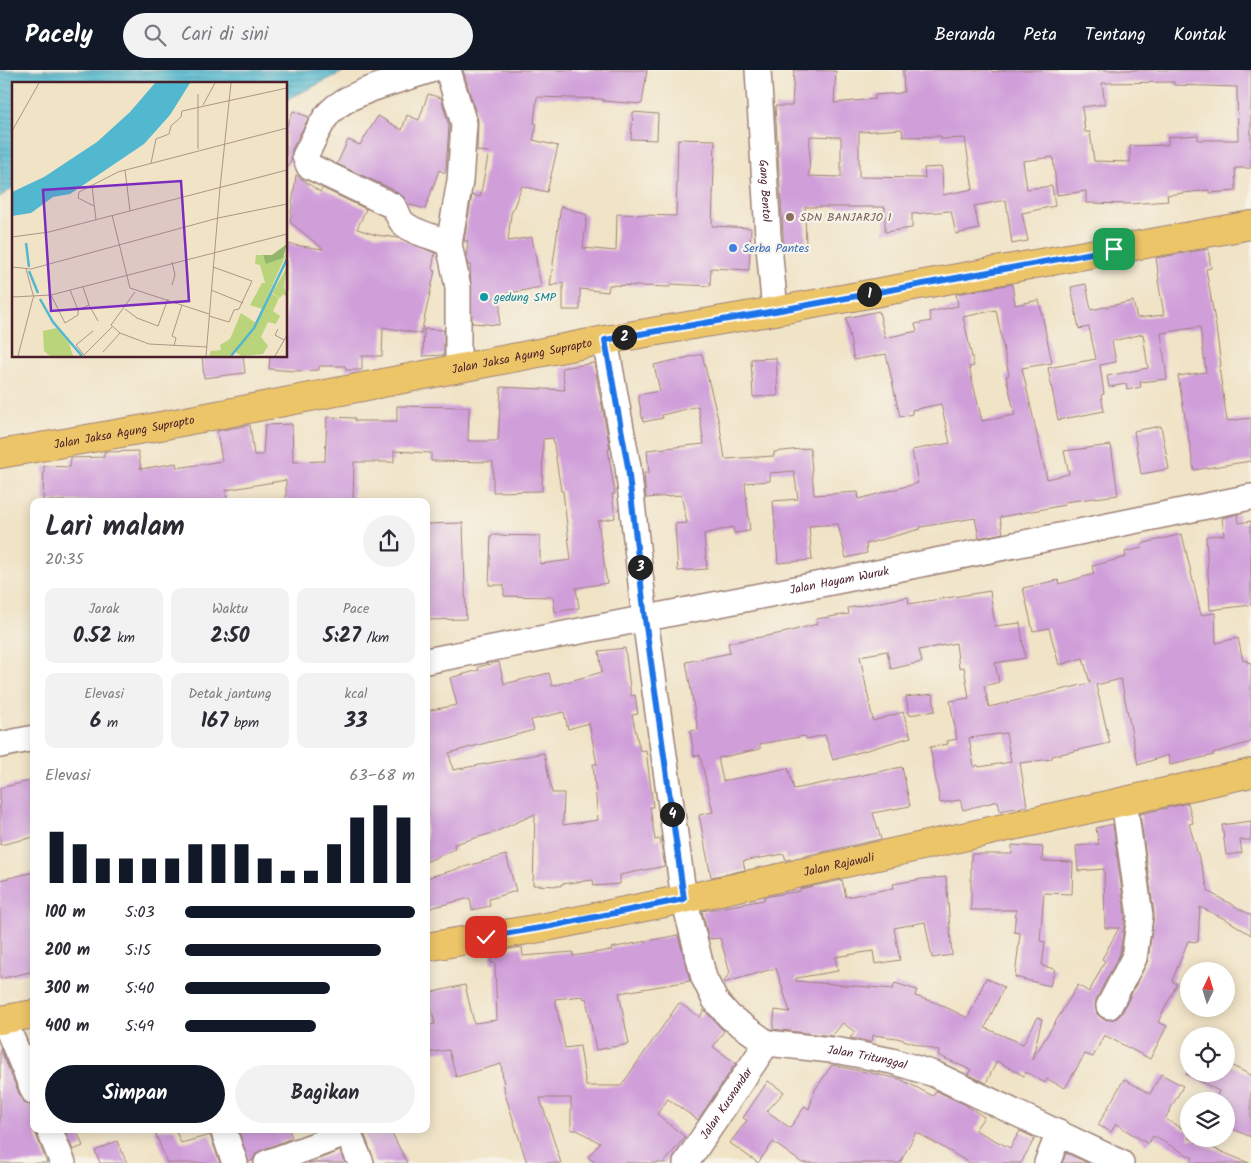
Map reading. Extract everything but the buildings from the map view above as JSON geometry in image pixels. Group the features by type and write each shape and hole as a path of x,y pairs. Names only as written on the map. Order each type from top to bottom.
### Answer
{"main road":[{"name":"Jalan Jaksa Agung Suprapto","path":"0,454 150,428 605,340 1251,225"},
{"name":"Jalan Rajawali","path":"430,946 546,927 684,899 1251,773"},
{"path":"2,1020 30,1015"}],"street":[{"path":"430,70 358,94 339,104 328,114 305,156 309,166 323,174 393,206 399,213 401,222 412,229 440,238 449,244"},
{"path":"448,70 464,124 460,181 449,244 458,287 458,368"},
{"name":"Gang Bentol","path":"758,70 768,235 775,311"},
{"name":"Jalan Tritunggal","path":"605,340 628,467 645,619 684,899 704,978 714,1000 730,1017 767,1043 840,1051 892,1061 934,1074 1121,1163"},
{"name":"Jalan Hayam Wuruk","path":"430,660 1251,497"},
{"path":"0,745 30,739"},
{"path":"1109,1006 1134,958 1140,916 1124,801"},
{"path":"2,1020 30,1083"},
{"name":"Jalan Kusnandar","path":"686,1163 767,1043"},
{"path":"51,1133 63,1163"},
{"path":"224,1133 235,1163"},
{"path":"267,1163 342,1133"},
{"path":"348,1133 361,1163"},
{"path":"1047,1163 1059,1133"}],"water":[{"path":"0,70 347,70 288,99 288,82 12,82 12,188 0,197"}],"place":[{"name":"SDN BANJARJO 1","path":"790,217"},
{"name":"Serba Pantes","path":"733,248"},
{"name":"gedung SMP","path":"484,297"}],"route":[{"path":"486,937 684,899 645,619 628,467 605,340 1114,249"}]}
